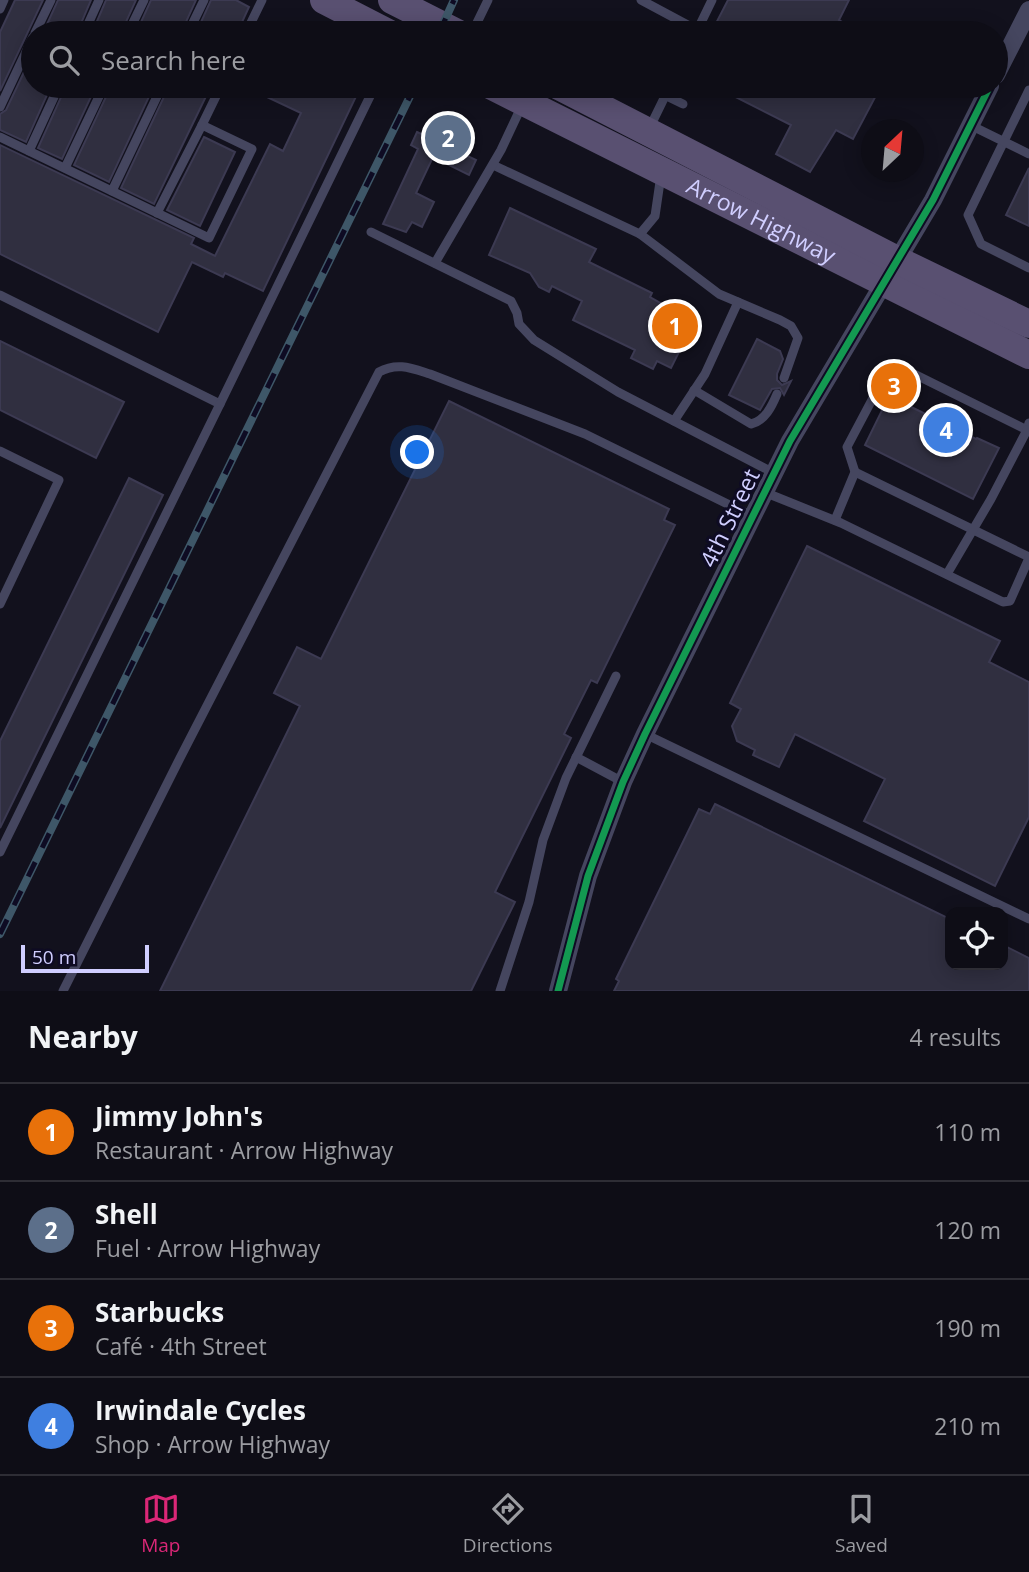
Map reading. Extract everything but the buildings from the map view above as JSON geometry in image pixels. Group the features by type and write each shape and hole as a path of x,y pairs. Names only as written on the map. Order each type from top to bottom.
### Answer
{"main road":[{"path":"324,0 365,21"},
{"path":"392,0 433,21"},
{"name":"Arrow Highway","path":"535,98 662,172 891,272 1029,324"},
{"name":"Arrow Highway","path":"583,98 649,131 1029,355"}],"street":[{"path":"1008,51 1029,10"},
{"name":"4th Street","path":"558,991 588,876 623,782 645,734 790,441 933,200 984,98"}],"lane":[{"path":"0,9 4,0"},
{"path":"41,21 51,0"},
{"path":"89,21 99,0"},
{"path":"134,21 144,0"},
{"path":"194,21 204,0"},
{"path":"252,21 262,0"},
{"path":"478,21 488,0"},
{"path":"642,0 678,21"},
{"path":"702,21 712,0"},
{"path":"0,107 21,63"},
{"path":"1029,90 968,215 981,244 1029,268"},
{"path":"29,151 53,98"},
{"path":"65,168 98,98"},
{"path":"112,191 156,98"},
{"path":"158,213 215,98"},
{"path":"0,852 369,98"},
{"path":"435,263 493,165 526,98"},
{"path":"649,131 664,98"},
{"path":"670,98 683,104"},
{"path":"0,137 209,238 252,149 202,125"},
{"path":"970,125 1029,154"},
{"path":"493,165 640,234 719,294 791,326 798,338 784,378"},
{"path":"640,234 655,216 662,172"},
{"path":"371,232 511,302 519,324 534,340 618,393 774,473"},
{"path":"0,295 220,404"},
{"path":"674,421 705,374 738,302"},
{"path":"63,991 379,372 389,366 405,366 430,374 585,435 752,516"},
{"path":"835,520 855,472 847,447 883,379 894,372 908,370 1028,426 947,574"},
{"path":"694,390 751,424 758,422 772,405 776,394"},
{"path":"0,451 59,480 0,604"},
{"path":"764,492 835,520 1003,602 1010,601 1029,557 855,472"},
{"path":"500,991 529,902 543,840 566,778 616,676"},
{"path":"645,734 1029,919"},
{"path":"576,757 623,782"}],"railway":[{"path":"444,21 454,0"},
{"path":"0,934 409,98"}],"cycle path":[{"path":"558,991 588,876 623,782 645,734 790,441 933,200 984,98"}],"place":[{"name":"Shell","path":"448,138"},
{"name":"Jimmy John's","path":"675,326"},
{"name":"Starbucks","path":"894,386"},
{"name":"Irwindale Cycles","path":"946,430"}]}
